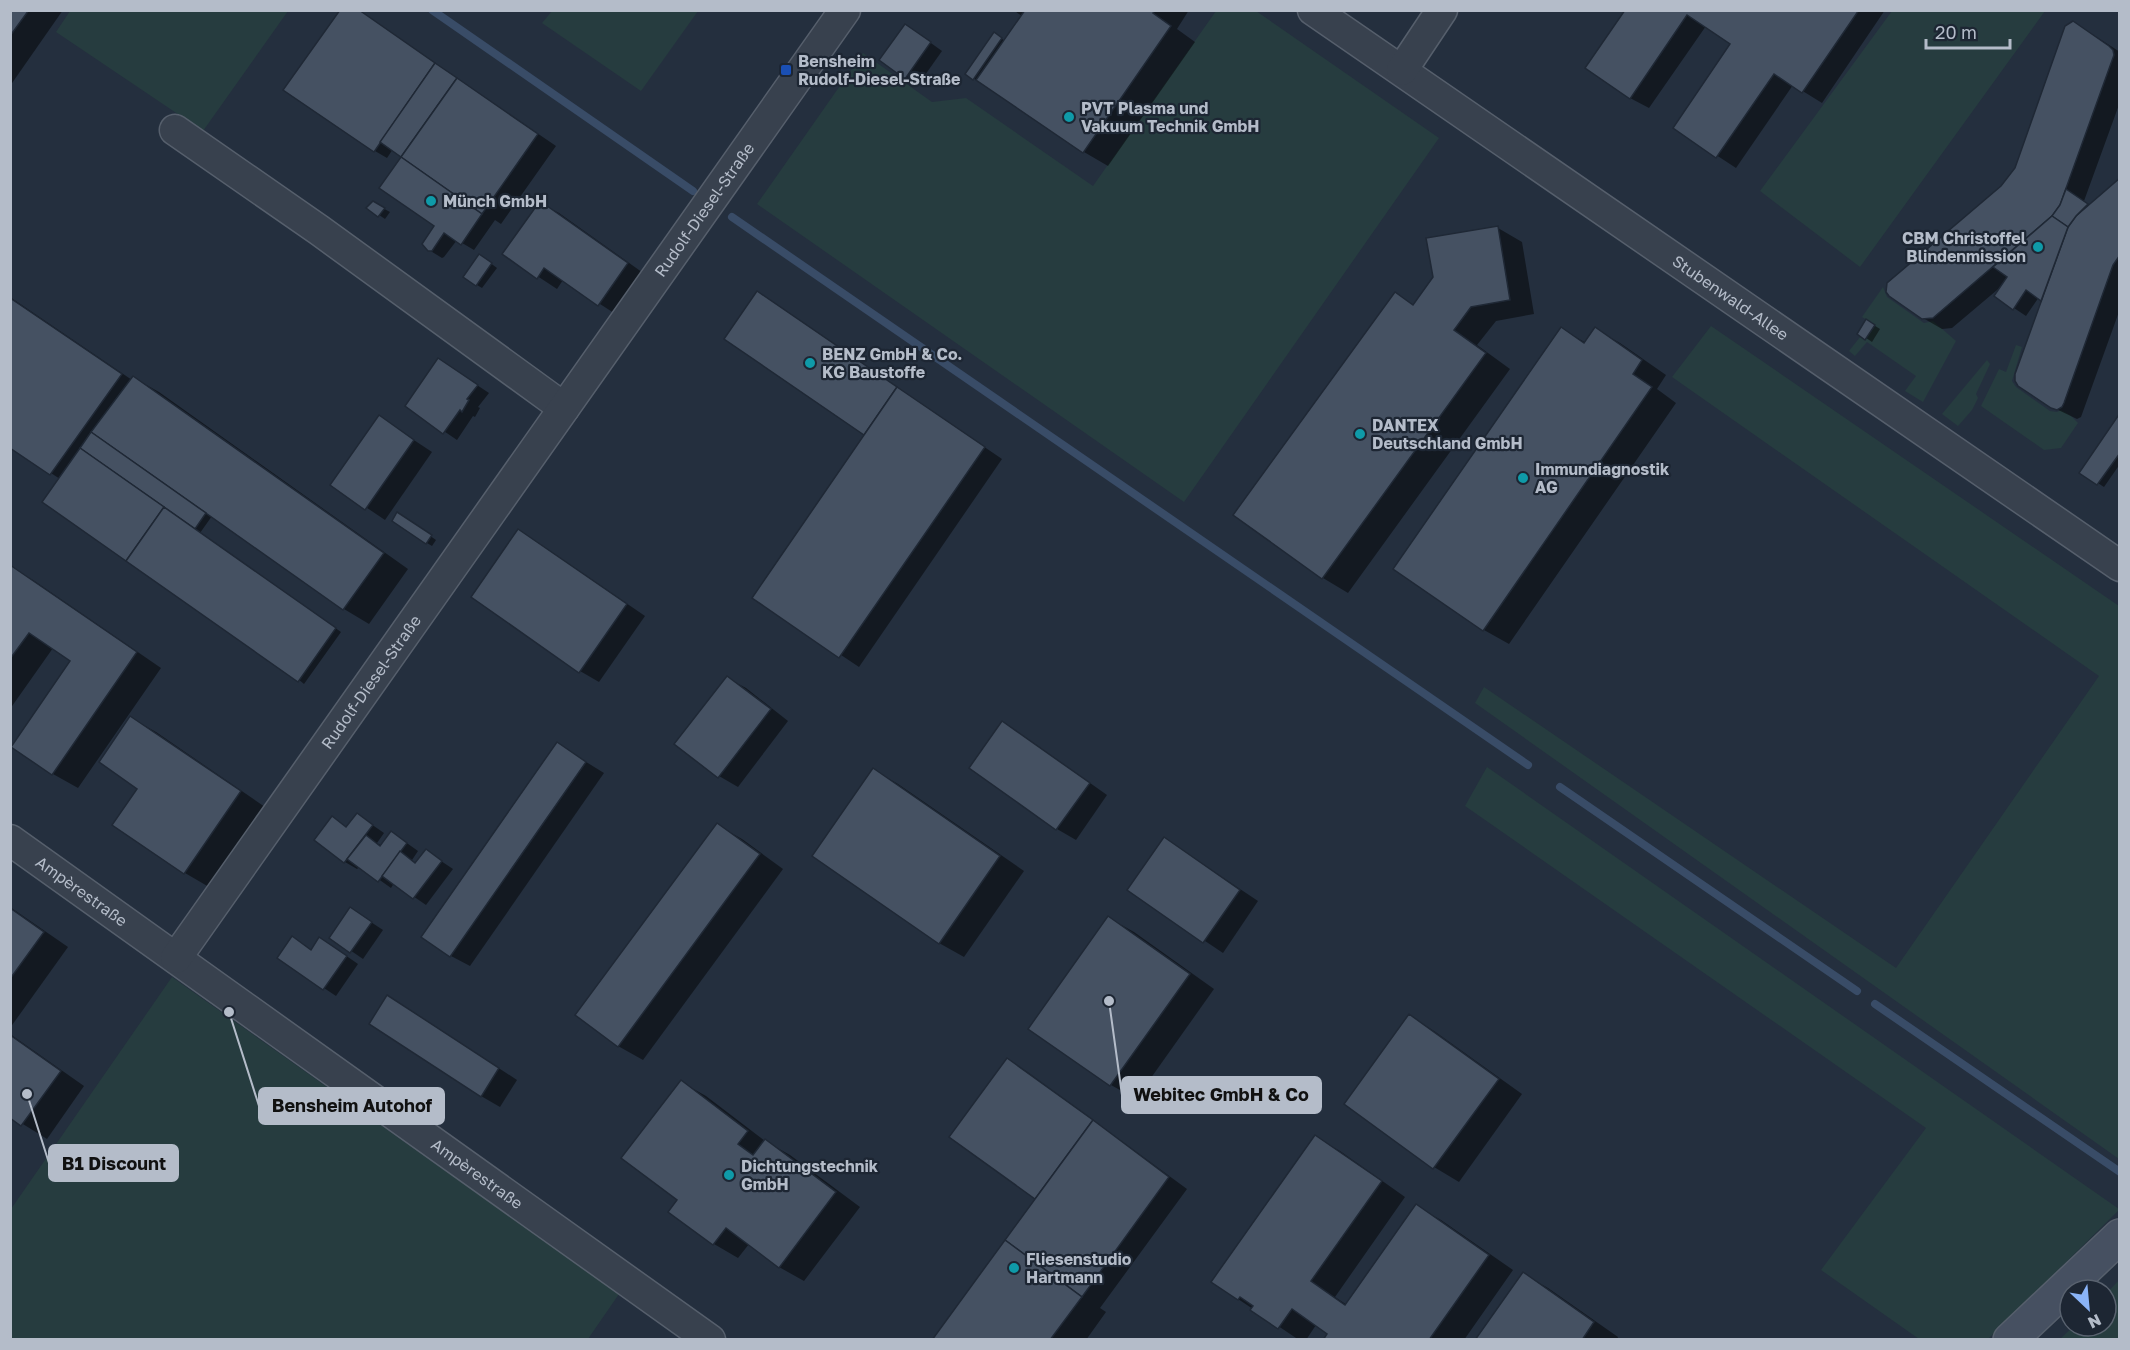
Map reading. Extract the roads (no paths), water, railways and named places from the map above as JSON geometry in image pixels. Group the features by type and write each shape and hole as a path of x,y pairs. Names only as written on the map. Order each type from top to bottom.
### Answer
{"street":[{"name":"Rudolf-Diesel-Straße","path":"176,958 844,10"},
{"path":"1313,10 1402,70 1442,10"},
{"name":"Stubenwald-Allee","path":"1402,70 2120,566"},
{"path":"175,130 319,230 564,408"},
{"name":"Ampèrestraße","path":"10,840 710,1340"},
{"path":"2010,1340 2120,1236"}],"waterway":[{"path":"432,10 693,191"},
{"path":"732,217 1528,765"},
{"path":"1560,787 1857,991"},
{"path":"1875,1004 2120,1172"}],"place":[{"name":"Bensheim Rudolf-Diesel-Straße","path":"786,70"},
{"name":"PVT Plasma und Vakuum Technik GmbH","path":"1069,117"},
{"name":"Münch GmbH","path":"431,201"},
{"name":"CBM Christoffel Blindenmission","path":"2038,247"},
{"name":"BENZ GmbH & Co. KG Baustoffe","path":"810,363"},
{"name":"DANTEX Deutschland GmbH","path":"1360,434"},
{"name":"Immundiagnostik AG","path":"1523,478"},
{"name":"Webitec GmbH & Co","path":"1109,1001"},
{"name":"Bensheim Autohof","path":"229,1012"},
{"name":"B1 Discount","path":"27,1094"},
{"name":"Dichtungstechnik GmbH","path":"729,1175"},
{"name":"Fliesenstudio Hartmann","path":"1014,1268"}]}
